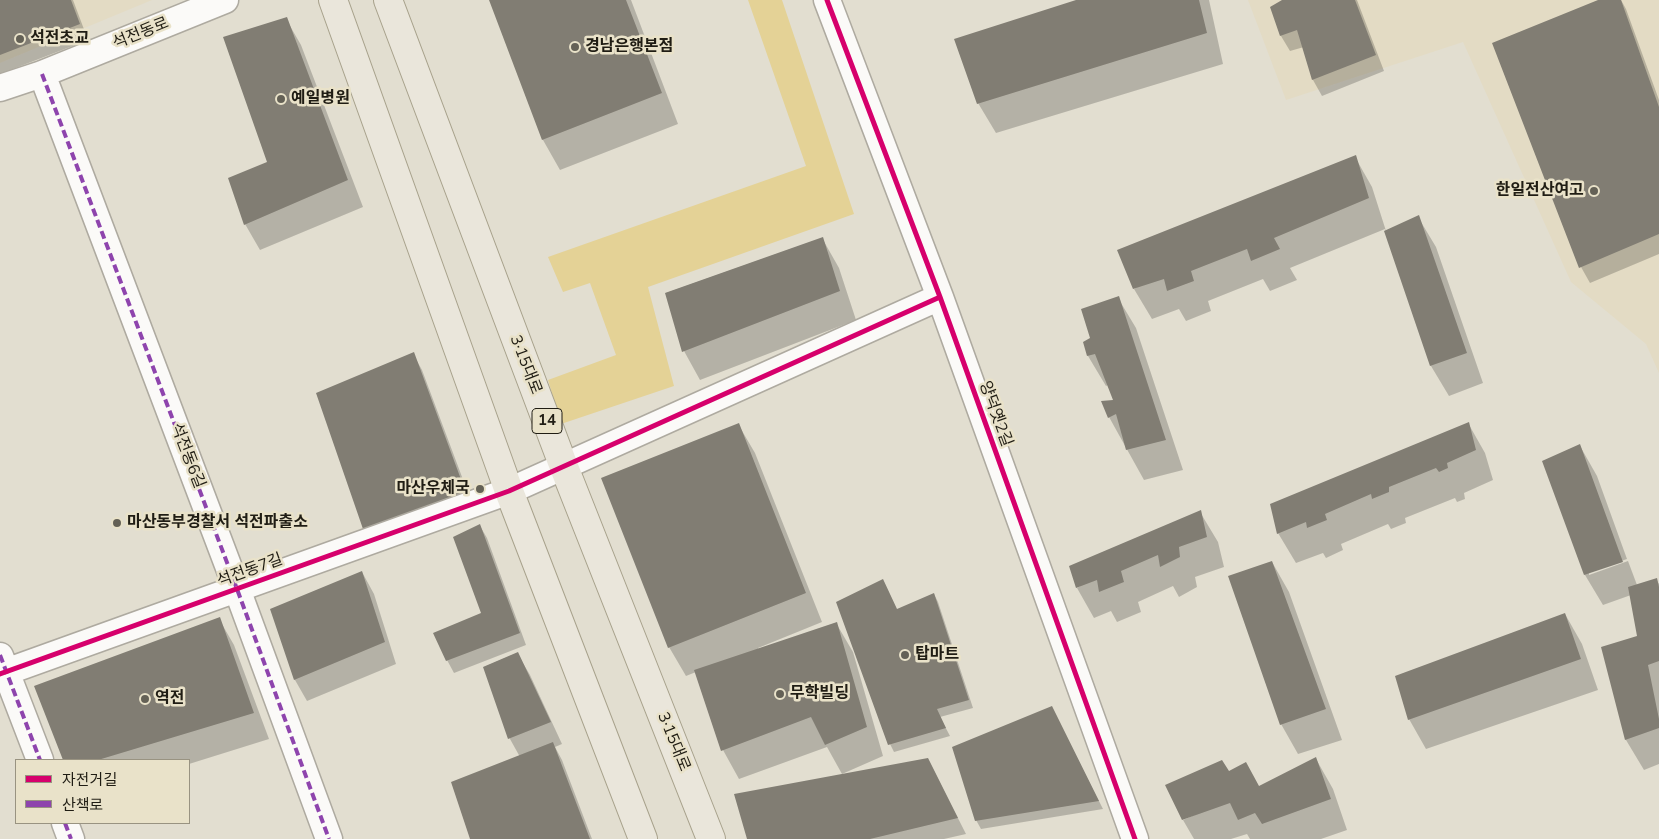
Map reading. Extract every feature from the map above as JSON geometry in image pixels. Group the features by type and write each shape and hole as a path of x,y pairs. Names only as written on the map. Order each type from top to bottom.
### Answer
{"main road":[{"path":"334,0 509,491 643,839"},
{"name":"3·15대로","path":"388,0 564,467 711,839"}],"street":[{"name":"석전동로","path":"0,88 42,74 225,0"},
{"name":"양덕옛2길","path":"828,0 940,297 1135,839"},
{"name":"석전동6길","path":"42,74 330,839"},
{"name":"석전동7길","path":"2,667 237,589 509,491 940,297"},
{"path":"2,667 40,759"},
{"path":"64,824 71,839"}],"shaded area":[{"name":"석전초교","path":"0,0 152,0 0,63"},
{"path":"748,0 782,0 854,214 648,287 674,386 561,424 548,380 616,355 590,283 563,292 548,257 806,166"},
{"name":"한일전산여고","path":"1248,0 1659,0 1659,373 1646,344 1571,282 1463,42 1286,100"}],"building":[{"name":"석전초교","path":"0,0 71,0 80,24 0,55"},
{"name":"경남은행본점","path":"489,0 626,0 662,93 542,140"},
{"path":"1076,0 1199,0 1207,33 977,104 954,39"},
{"path":"1282,0 1355,0 1376,55 1312,80 1297,30 1280,36 1270,7"},
{"path":"1598,0 1621,0 1659,107 1659,234 1579,268 1492,43"},
{"name":"예일병원","path":"287,17 348,180 244,225 228,178 267,162 223,37"},
{"path":"1356,155 1369,198 1274,238 1280,249 1251,261 1247,249 1191,271 1194,281 1167,291 1164,279 1133,289 1117,250"},
{"path":"1419,215 1467,353 1430,366 1384,231"},
{"path":"823,237 840,291 682,352 665,293"},
{"path":"1119,296 1166,440 1126,450 1116,414 1108,418 1101,401 1113,400 1095,354 1087,356 1083,342 1090,338 1081,309"},
{"name":"마산우체국","path":"414,352 466,493 363,529 316,393"},
{"path":"1469,422 1476,450 1447,463 1448,468 1439,472 1436,468 1389,487 1389,492 1372,499 1371,494 1325,514 1327,520 1307,528 1306,522 1277,534 1270,504"},
{"path":"739,423 806,593 668,648 601,478"},
{"path":"1580,444 1623,562 1584,575 1542,461"},
{"path":"1201,510 1207,537 1179,547 1180,557 1160,567 1158,555 1121,571 1124,582 1099,592 1097,580 1076,588 1069,566"},
{"path":"480,524 520,633 446,661 433,633 481,613 453,537"},
{"path":"1272,561 1326,709 1280,725 1228,576"},
{"path":"362,571 385,642 294,680 270,609"},
{"path":"1657,578 1659,587 1659,661 1648,665 1659,719 1659,728 1625,740 1601,647 1637,636 1628,587"},
{"name":"탑마트","path":"883,579 897,609 934,593 969,700 937,709 946,728 888,745 836,602"},
{"path":"1565,613 1581,659 1408,720 1395,676"},
{"name":"역전","path":"220,617 254,713 101,759 63,759 34,686"},
{"name":"무학빌딩","path":"837,622 867,727 825,745 811,717 721,751 694,670"},
{"path":"518,652 551,722 508,739 483,667"},
{"path":"1052,706 1099,801 975,821 952,747"},
{"path":"553,742 590,839 470,839 451,782"},
{"path":"1316,757 1331,799 1262,824 1255,813 1238,820 1230,803 1182,820 1165,785 1222,760 1229,771 1246,762 1259,786"},
{"path":"928,758 958,818 870,839 747,839 734,794"}],"marked path":[{"path":"42,74 237,589 329,839"},
{"path":"0,655 40,759"},
{"path":"65,824 71,839"}],"cycle path":[{"path":"827,0 940,297 1135,839"},
{"path":"0,674 509,491 940,297"}],"place":[{"name":"석전초교","path":"20,39"},
{"name":"경남은행본점","path":"575,47"},
{"name":"예일병원","path":"281,99"},
{"name":"한일전산여고","path":"1594,191"},
{"name":"마산우체국","path":"480,489"},
{"name":"마산동부경찰서 석전파출소","path":"117,523"},
{"name":"탑마트","path":"905,655"},
{"name":"무학빌딩","path":"780,694"},
{"name":"역전","path":"145,699"}]}
